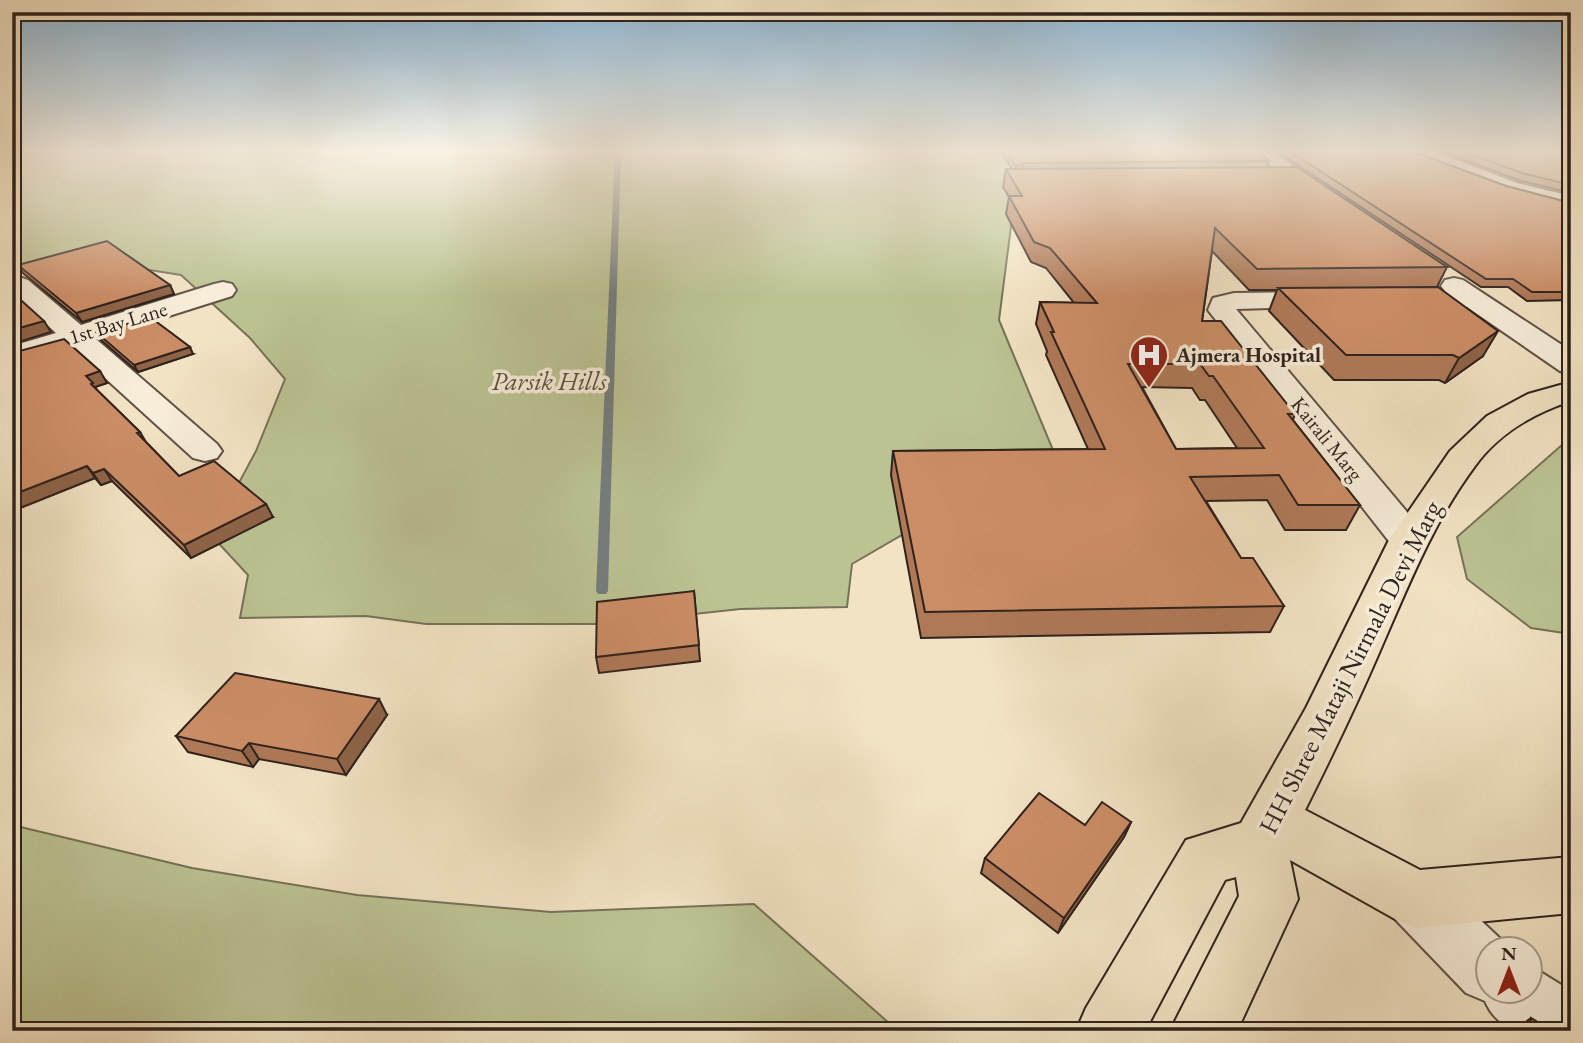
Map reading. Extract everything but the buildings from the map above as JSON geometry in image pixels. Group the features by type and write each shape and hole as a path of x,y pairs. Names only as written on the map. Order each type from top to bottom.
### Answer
{"main road":[{"name":"HH Shree Mataji Nirmala Devi Marg","path":"1213,1026 1269,899 1265,832 1325,720 1409,540 1462,458 1499,423 1539,401 1571,391"},
{"name":"HH Shree Mataji Nirmala Devi Marg","path":"1109,1031 1206,859 1265,832"},
{"path":"1265,832 1416,899 1571,885"}],"street":[{"path":"1328,199 1350,214"},
{"path":"1440,276 1571,365"},
{"path":"19,285 205,451"},
{"name":"1st Bay Lane","path":"12,356 223,290"},
{"name":"Kairali Marg","path":"1409,540 1222,310 1223,304 1234,300 1474,299"},
{"path":"1416,899 1474,956"},
{"path":"1531,1004 1571,1027"}],"green space":[{"name":"Parsik Hills","path":"12,199 1016,199 999,320 1060,467 902,535 852,564 847,607 740,609 603,624 426,624 366,616 240,618 248,575 211,535 256,451 285,379 250,338 181,275 67,257 12,269"},
{"path":"1571,437 1571,634 1531,628 1467,579 1457,537"},
{"path":"12,825 192,868 357,895 551,912 754,904 898,1031 12,1031"}],"waterway":[{"path":"602,591 616,199"},
{"path":"1565,199 1570,200"}],"place":[{"name":"Ajmera Hospital","path":"1149,389"}]}
